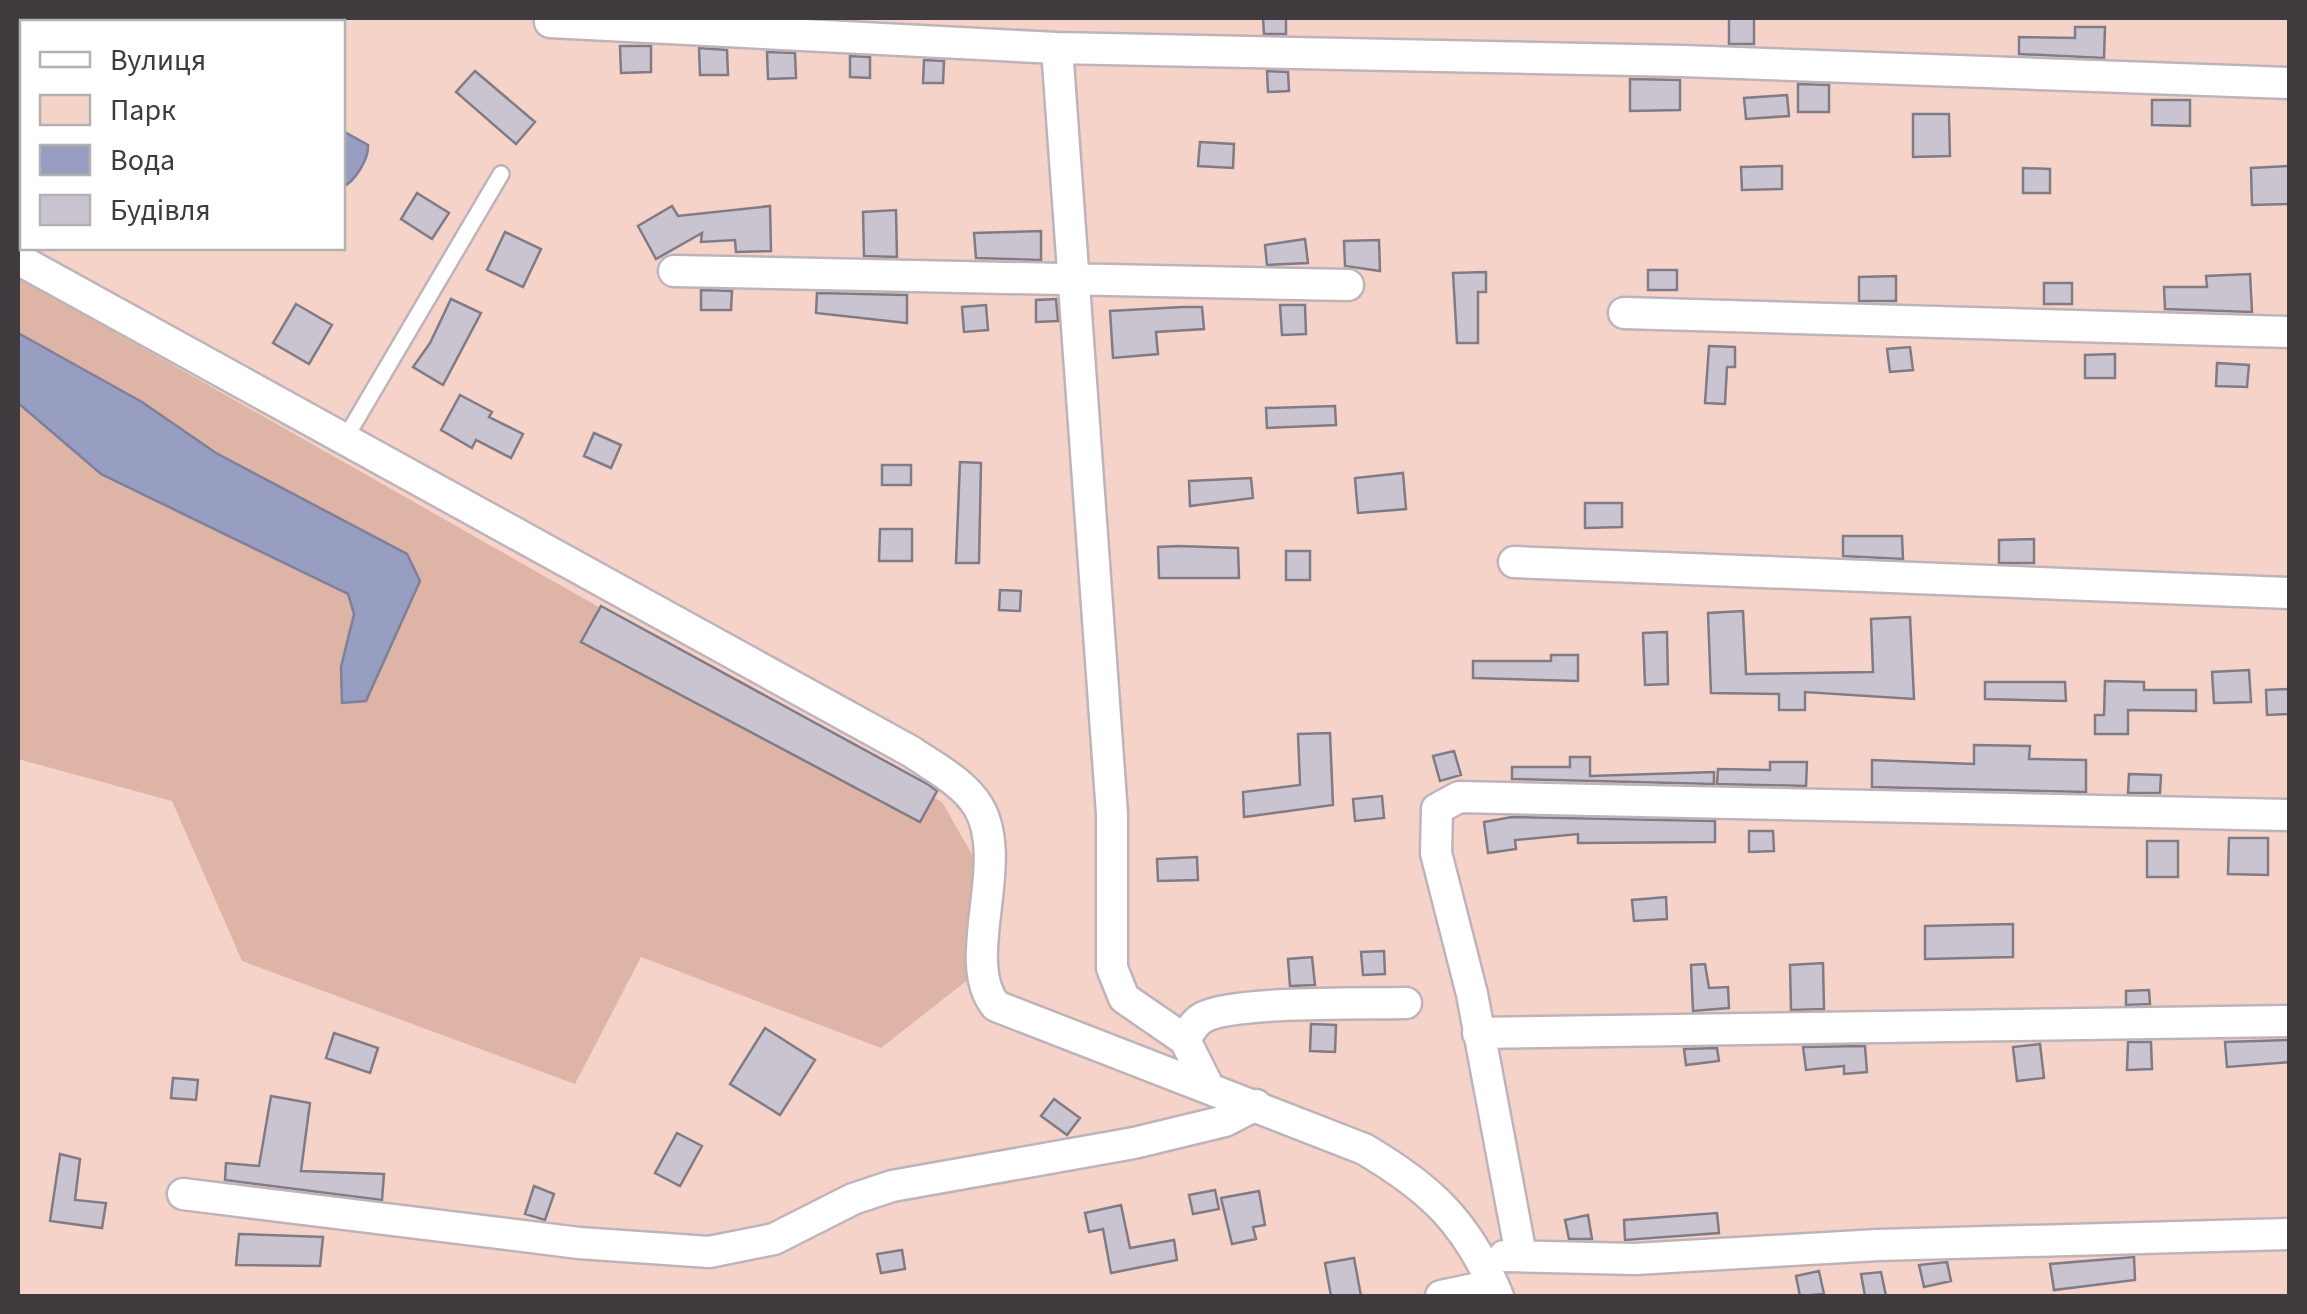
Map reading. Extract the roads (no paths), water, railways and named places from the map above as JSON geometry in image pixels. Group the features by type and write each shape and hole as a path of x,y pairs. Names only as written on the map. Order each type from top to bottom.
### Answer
{"street":[{"path":"550,22 1057,48 1683,60 2290,82"},
{"path":"1057,48 1112,814 1112,968 1124,998 1185,1040 1208,1086"},
{"path":"18,259 912,752 964,788 980,809 990,862 983,981 987,996 996,1006 1364,1150 1417,1180 1458,1222 1491,1279"},
{"path":"674,272 1348,284"},
{"path":"1624,313 2290,332"},
{"path":"1514,562 2290,594"},
{"path":"1521,1255 1434,829 1436,809 1459,797 2290,815"},
{"path":"1185,1040 1194,1023 1207,1015 1236,1010 1406,1003"},
{"path":"1478,1033 2290,1021"},
{"path":"183,1194 579,1243 709,1252 774,1239 853,1198 892,1186 1134,1143 1225,1121 1256,1106"},
{"path":"1441,1296 1491,1279 1521,1255 1635,1259 1878,1244 2290,1234"}],"lane":[{"path":"346,437 502,174"}],"water":[{"path":"345,132 368,145 366,157 345,185"},
{"path":"18,333 142,402 216,453 407,554 420,581 366,701 342,703 341,667 354,614 348,594 101,474 18,403"}]}
